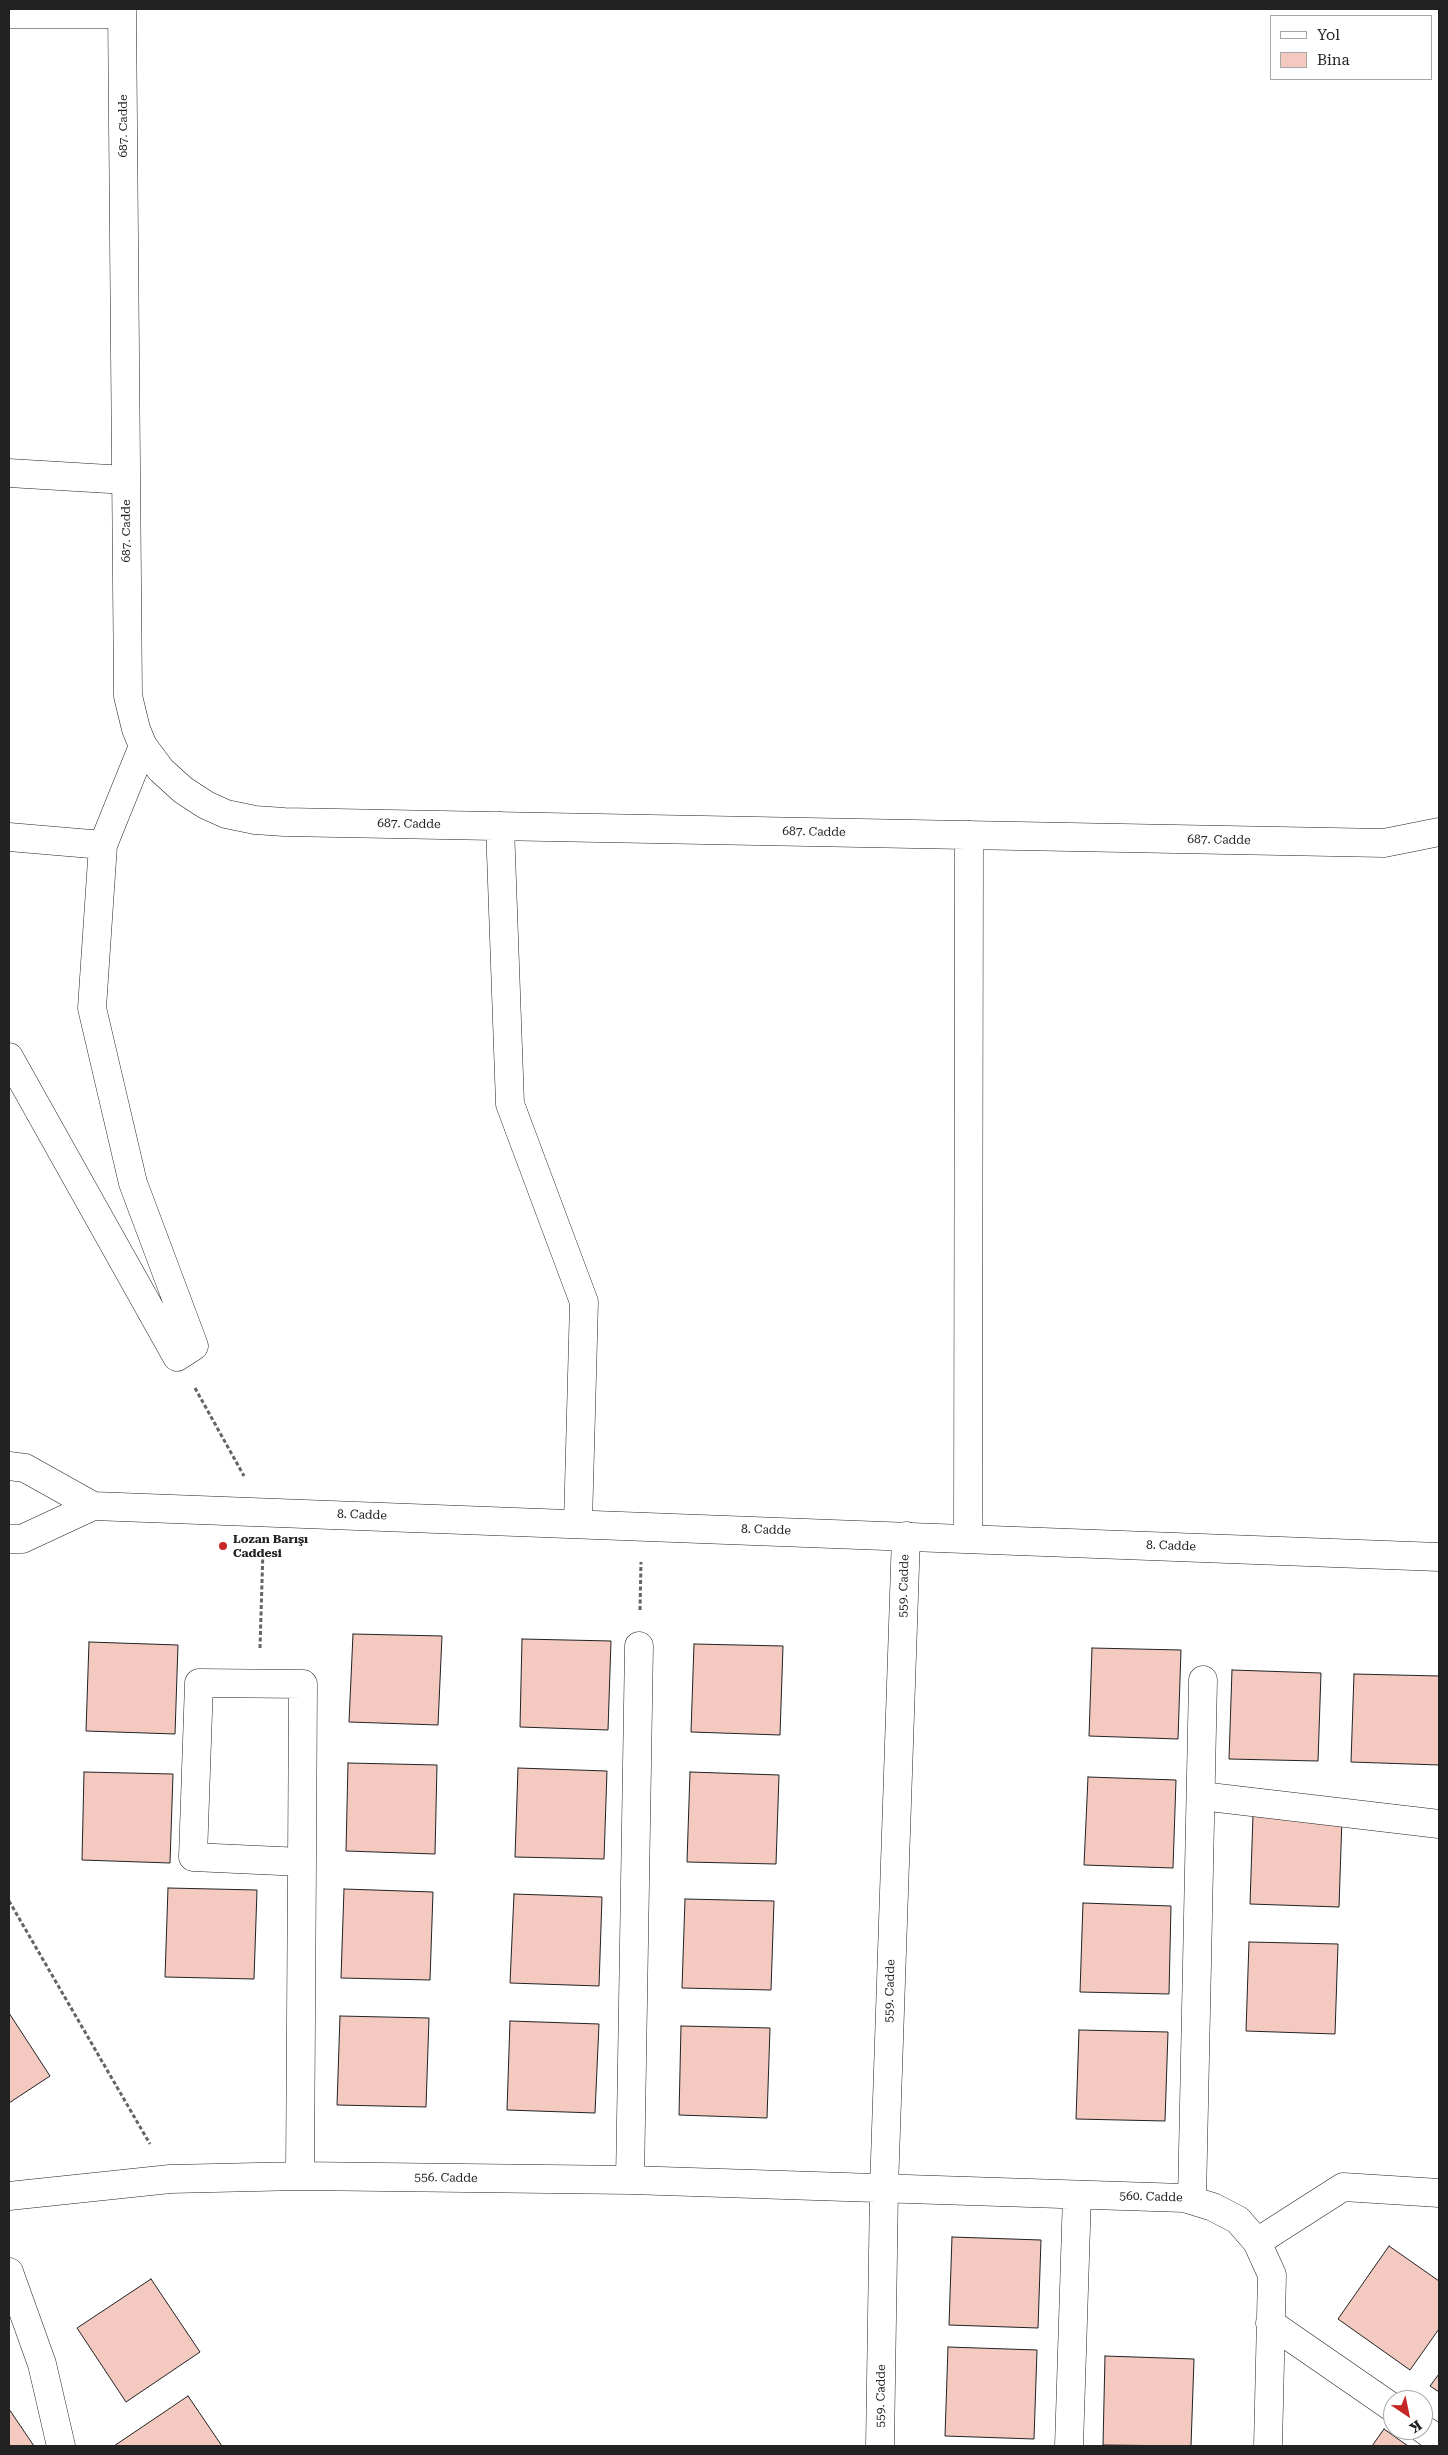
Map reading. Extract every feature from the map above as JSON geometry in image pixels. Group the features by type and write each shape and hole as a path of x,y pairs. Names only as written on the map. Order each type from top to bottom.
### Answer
{"street":[{"path":"9,14 122,11"},
{"name":"687. Cadde","path":"122,11 127,681 132,714 143,746 161,770 183,790 206,805 226,814 284,822 1384,843 1439,832"},
{"path":"9,473 126,480"},
{"path":"9,1057 177,1357 194,1346 133,1183 92,1008 103,845 143,746"},
{"path":"500,826 510,1104 584,1302 578,1524"},
{"path":"968,1538 969,835"},
{"path":"9,836 103,845"},
{"name":"8. Cadde","path":"9,1466 25,1468 93,1506"},
{"name":"8. Cadde","path":"9,1539 22,1539 93,1506 1439,1557"},
{"name":"559. Cadde","path":"880,2446 884,2189 906,1536"},
{"path":"630,2180 639,1646"},
{"path":"1192,2199 1203,1680"},
{"path":"300,2176 302,1862 303,1684 199,1683 193,1857 302,1862"},
{"path":"1201,1796 1439,1824"},
{"name":"556. Cadde","path":"9,2196 170,2179 300,2176 630,2180 884,2189"},
{"path":"1258,2242 1343,2187 1439,2193"},
{"name":"560. Cadde","path":"884,2189 1192,2199 1238,2220 1258,2242 1272,2275 1268,2446"},
{"path":"1069,2446 1077,2195"},
{"path":"9,2272 42,2364 61,2446"},
{"path":"1270,2323 1383,2401"}],"path":[{"path":"177,1357 264,1512 259,1683"},
{"path":"639,1646 642,1526"},
{"path":"9,1900 170,2179"}],"building":[{"path":"353,1634 442,1636 438,1725 349,1722"},
{"path":"522,1639 611,1641 608,1730 520,1727"},
{"path":"89,1642 178,1645 175,1734 86,1731"},
{"path":"694,1644 783,1646 780,1735 691,1732"},
{"path":"1092,1648 1181,1650 1178,1739 1089,1736"},
{"path":"1232,1670 1321,1673 1318,1761 1229,1759"},
{"path":"1354,1674 1439,1676 1439,1765 1351,1762"},
{"path":"348,1763 437,1765 435,1854 346,1851"},
{"path":"518,1768 607,1771 604,1859 515,1857"},
{"path":"84,1772 173,1774 170,1863 82,1860"},
{"path":"690,1772 779,1775 776,1864 687,1862"},
{"path":"1088,1777 1176,1780 1173,1868 1084,1865"},
{"path":"1253,1815 1342,1818 1339,1907 1250,1904"},
{"path":"168,1888 257,1890 254,1979 165,1977"},
{"path":"344,1889 433,1892 430,1980 341,1978"},
{"path":"514,1894 602,1897 599,1986 510,1983"},
{"path":"685,1899 774,1901 771,1990 682,1988"},
{"path":"1083,1903 1171,1906 1169,1994 1080,1992"},
{"path":"1249,1942 1338,1944 1335,2034 1246,2031"},
{"path":"9,2013 50,2076 9,2103"},
{"path":"340,2016 429,2018 426,2107 337,2105"},
{"path":"510,2021 599,2024 595,2113 507,2110"},
{"path":"681,2026 770,2028 767,2118 679,2115"},
{"path":"1079,2030 1168,2032 1165,2121 1076,2119"},
{"path":"952,2237 1041,2240 1038,2328 949,2325"},
{"path":"1389,2246 1439,2281 1439,2329 1410,2370 1338,2319"},
{"path":"151,2279 200,2352 126,2402 77,2328"},
{"path":"948,2347 1037,2350 1034,2439 945,2436"},
{"path":"1105,2356 1194,2359 1191,2446 1103,2445"},
{"path":"1439,2374 1439,2392 1430,2386"},
{"path":"188,2396 222,2446 114,2446"},
{"path":"9,2409 34,2446 9,2446"},
{"path":"1383,2430 1383,2440 1400,2440 1408,2446 1372,2446"}],"place":[{"name":"Lozan Barışı Caddesi","path":"223,1546"}]}
